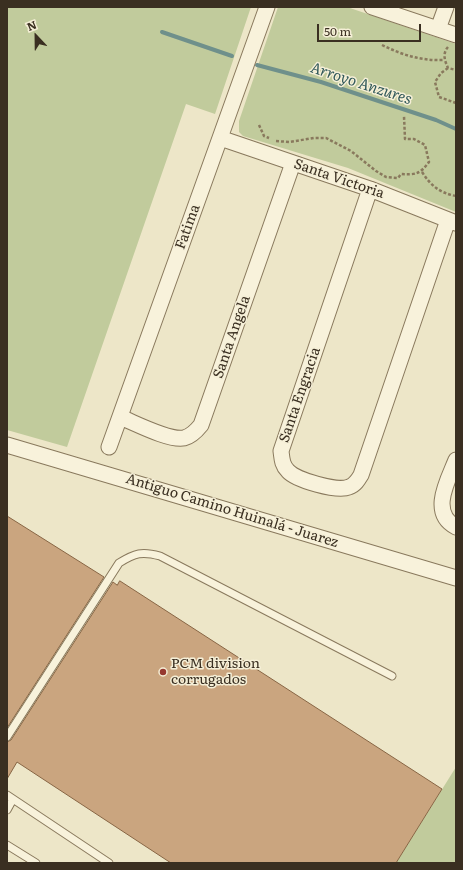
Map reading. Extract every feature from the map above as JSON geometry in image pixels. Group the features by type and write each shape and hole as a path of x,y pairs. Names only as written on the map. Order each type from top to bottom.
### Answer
{"street":[{"name":"Fatima","path":"109,448 267,7"},
{"path":"372,7 438,29 453,39"},
{"path":"438,29 446,7"},
{"name":"Santa Victoria","path":"220,138 370,189 452,222"},
{"name":"Santa Angela","path":"120,417 173,438 184,438 194,433 201,425 293,164"},
{"name":"Santa Engracia","path":"370,189 281,451 282,461 287,470 294,477 339,490 348,488 356,482 361,474 452,222"},
{"name":"Antiguo Camino Huinalá - Juarez","path":"7,445 456,578"},
{"path":"456,460 442,498 442,510 446,518 456,527"}],"lane":[{"path":"7,737 119,563 132,554 147,552 160,556 392,676"},
{"path":"7,810 10,797 109,863"},
{"path":"7,845 36,863"}],"path":[{"path":"453,39 445,50 444,60 448,68 456,70"},
{"path":"382,45 400,54 424,59 444,60"},
{"path":"448,68 441,73 435,82 436,91 439,97 456,103"},
{"path":"259,125 264,136 273,140 289,142 314,138 326,138 351,151 386,177 398,178 401,174 422,172 429,162 429,156 425,145 414,139 405,139 404,116"},
{"path":"422,172 428,182 438,190 456,196"}],"green space":[{"path":"7,7 251,7 215,114 186,104 67,447 7,430"},
{"path":"278,7 347,7 456,44 456,212 348,168 243,136 239,132 239,121"},
{"path":"456,767 456,863 396,863"}],"building":[{"path":"7,516 104,577 7,728"},
{"name":"PCM division corrugados","path":"120,581 442,789 396,863 171,863 17,762 7,779 7,742 11,740 113,582 117,585"}],"waterway":[{"name":"Arroyo Anzures","path":"162,32 232,56"},
{"name":"Arroyo Anzures","path":"257,65 321,82 436,120 456,129"}],"place":[{"name":"PCM division corrugados","path":"163,672"}]}
